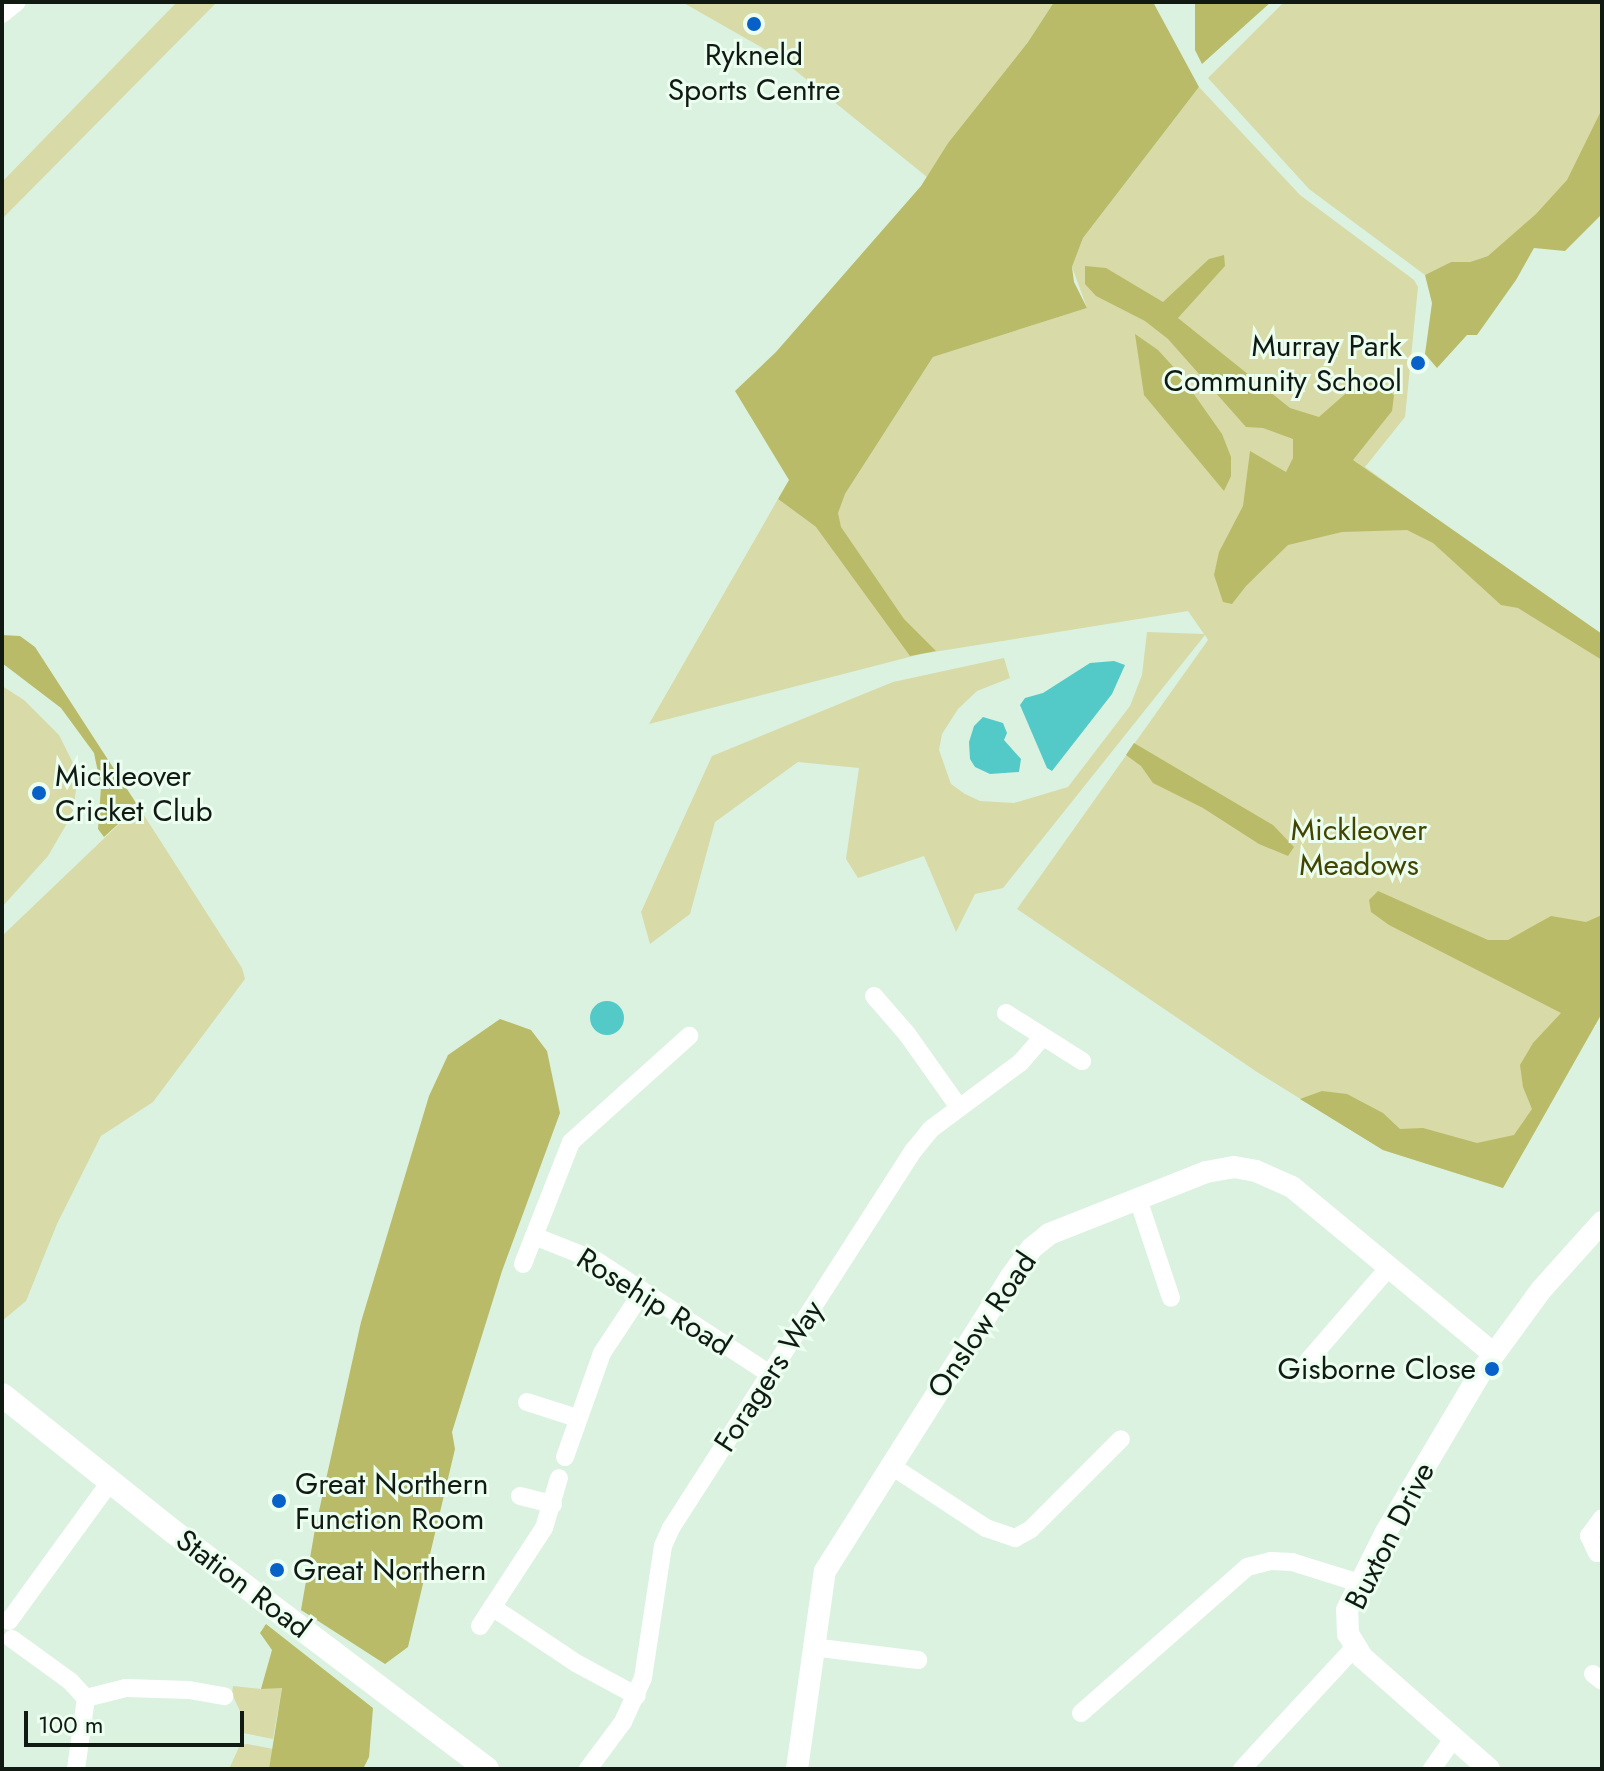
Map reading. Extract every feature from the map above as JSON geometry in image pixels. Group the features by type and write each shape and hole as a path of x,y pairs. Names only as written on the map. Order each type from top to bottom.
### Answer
{"main road":[{"name":"Station Road","path":"2,1395 110,1482 482,1767"}],"street":[{"path":"2,14 17,2"},
{"path":"874,996 907,1034 958,1106"},
{"path":"1006,1013 1082,1061"},
{"path":"523,1264 571,1142 689,1036"},
{"name":"Foragers Way","path":"588,1769 623,1722 637,1696 643,1678 663,1546 671,1528 914,1150 931,1129 1020,1063 1042,1038"},
{"name":"Onslow Road","path":"797,1769 825,1571 890,1465 1032,1248 1049,1234 1206,1172 1234,1167 1256,1171 1292,1187 1494,1354"},
{"path":"1138,1199 1163,1290"},
{"name":"Buxton Drive","path":"1489,1769 1354,1648 1348,1634 1347,1610 1447,1426 1494,1354 1541,1290 1599,1230"},
{"name":"Rosehip Road","path":"534,1236 597,1261 770,1374"},
{"path":"1322,1374 1308,1361 1389,1267"},
{"path":"565,1457 602,1353 643,1291"},
{"path":"527,1402 577,1418"},
{"path":"890,1465 986,1528 1015,1538 1031,1529 1101,1447 1121,1439"},
{"path":"480,1626 544,1528 559,1478"},
{"path":"86,1698 70,1681 6,1631 110,1482"},
{"path":"520,1496 553,1504"},
{"path":"1597,1553 1589,1536 1602,1518"},
{"path":"1081,1713 1247,1567 1271,1561 1292,1562 1359,1583"},
{"path":"492,1607 576,1663 637,1696"},
{"path":"812,1647 904,1664"},
{"path":"1242,1769 1354,1648"},
{"path":"86,1698 126,1688 189,1690 224,1696"},
{"path":"76,1769 86,1698"},
{"path":"1432,1769 1454,1738"}],"green space":[{"path":"177,2 217,2 2,219 2,182"},
{"path":"682,2 1054,2 1028,42 948,143 927,177 780,58"},
{"path":"1054,2 1153,2 1199,87 1083,238 1072,267 1074,282 1087,308 933,357 845,494 838,513 841,527 904,619 936,651 910,656 816,527 778,499 789,480 735,391 776,352 921,186 948,143 1028,42"},
{"path":"1195,2 1271,2 1202,64 1195,50"},
{"path":"1284,2 1602,2 1602,189 1488,256 1470,262 1451,262 1425,275 1309,189 1208,78"},
{"name":"Mickleover Meadows","path":"1199,87 1300,195 1414,280 1418,287 1405,417 1365,467 1512,574 1602,634 1602,1013 1503,1188 1383,1150 1257,1072 1017,909 1208,640 1205,635 1003,888 975,894 956,932 924,856 858,878 846,859 859,768 798,762 715,822 690,914 650,944 641,912 712,756 893,682 1004,658 1010,678 977,691 958,709 942,734 939,750 951,784 965,794 980,801 1014,803 1068,787 1130,706 1142,675 1147,632 1204,634 1188,611 921,654 649,724 778,499 816,527 845,494 933,357 1087,308 1072,267 1083,238"},
{"path":"1602,109 1602,214 1565,251 1534,248 1516,280 1477,335 1467,335 1437,368 1425,354 1432,303 1425,275 1451,262 1470,262 1488,256 1536,214 1567,180"},
{"path":"1224,255 1225,266 1178,318 1290,408 1319,417 1361,380 1377,382 1394,395 1392,411 1353,460 1602,634 1602,660 1518,608 1501,605 1433,543 1407,530 1342,532 1288,545 1232,604 1223,602 1214,575 1219,552 1243,506 1250,451 1286,472 1293,458 1293,439 1263,428 1246,427 1168,339 1145,321 1096,296 1085,284 1085,266 1106,268 1163,302 1209,259"},
{"path":"1135,334 1158,350 1179,373 1222,434 1231,457 1231,476 1224,491 1144,395"},
{"path":"2,635 20,636 35,647 138,806 104,837 98,829 101,787 94,753 61,708 2,663"},
{"name":"Mickleover Cricket Club","path":"2,686 24,700 59,735 78,773 73,813 48,856 2,907"},
{"path":"1134,743 1273,825 1294,847 1288,856 1259,844 1203,808 1153,783 1141,766 1126,755"},
{"path":"138,806 242,968 245,979 153,1102 101,1136 57,1224 26,1301 2,1321 2,936"},
{"path":"1378,891 1488,940 1508,940 1551,916 1586,922 1602,915 1602,1013 1503,1188 1383,1150 1300,1099 1322,1091 1347,1094 1383,1113 1400,1129 1423,1128 1477,1143 1514,1135 1532,1109 1523,1087 1520,1065 1533,1043 1561,1013 1389,925 1371,912 1369,900"},
{"path":"500,1019 531,1030 547,1051 560,1113 502,1271 452,1432 455,1449 408,1647 385,1664 301,1610 315,1529 361,1322 429,1096 448,1055"},
{"path":"266,1624 373,1708 369,1757 364,1767 269,1769 282,1688 261,1689 272,1650 260,1633"},
{"path":"233,1686 261,1689 282,1687 273,1739 243,1733 240,1711 232,1694"},
{"path":"240,1745 273,1749 269,1769 229,1769"}],"water":[{"path":"1114,661 1125,665 1112,694 1052,771 1047,768 1020,705 1025,698 1043,693 1090,663"},
{"path":"983,717 1003,723 1007,733 1004,740 1021,759 1019,772 990,774 975,767 970,759 969,742 974,726"},
{"path":"607,1001 619,1006 624,1018 619,1030 607,1035 595,1030 590,1018 595,1006"}],"place":[{"name":"Rykneld Sports Centre","path":"754,24"},
{"name":"Murray Park Community School","path":"1418,363"},
{"name":"Mickleover Cricket Club","path":"39,793"},
{"name":"Gisborne Close","path":"1492,1369"},
{"name":"Great Northern Function Room","path":"279,1501"},
{"name":"Great Northern","path":"277,1570"}]}
